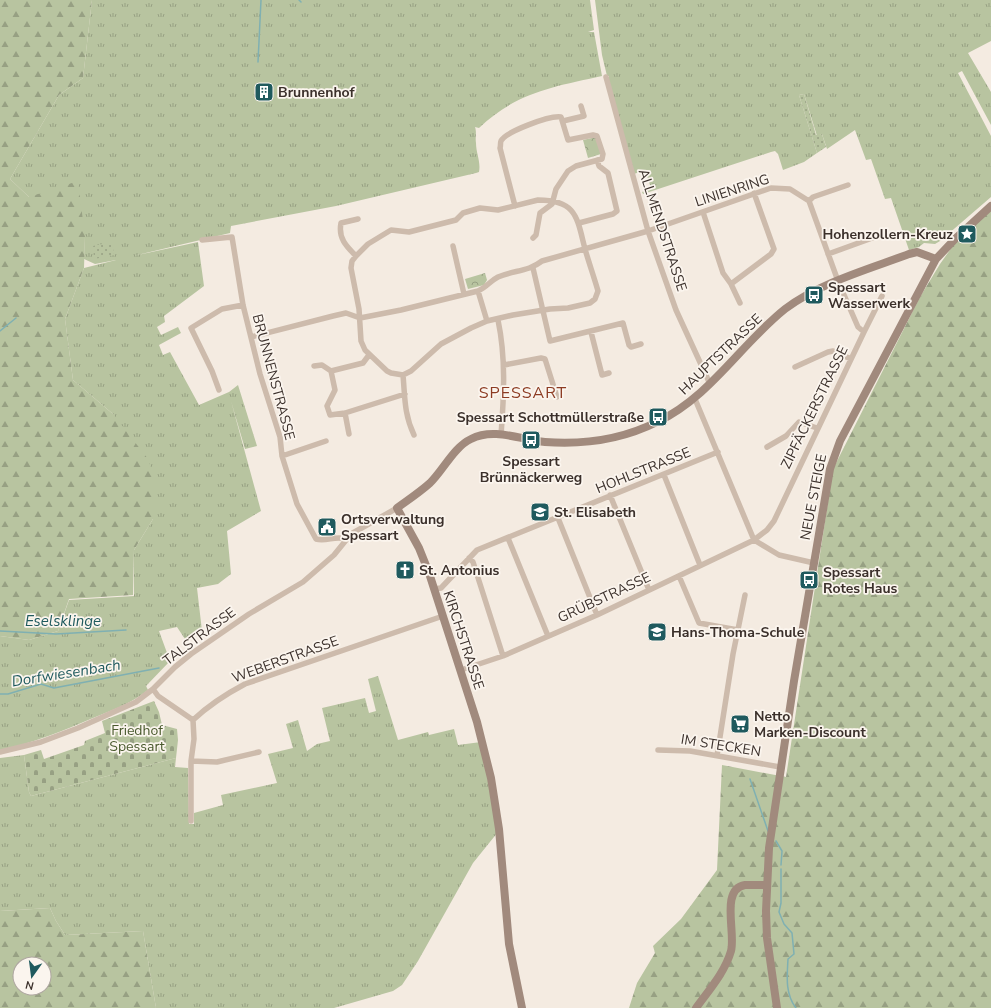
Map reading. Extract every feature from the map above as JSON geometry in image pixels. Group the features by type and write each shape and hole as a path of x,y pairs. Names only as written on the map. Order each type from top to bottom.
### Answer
{"street":[{"name":"ALLMENDSTRASSE","path":"606,77 648,231 676,310 710,384"},
{"path":"563,122 584,116 581,106"},
{"path":"515,206 500,148 501,141 507,135 535,122 556,116 561,117 568,140 593,135 596,136 603,154 602,158 576,166 568,171 560,181 552,204 540,214 536,235 532,238"},
{"path":"579,223 617,212 608,174 599,166 597,160"},
{"path":"848,185 812,197 809,201 838,281 858,327 864,332"},
{"name":"LINIENRING","path":"478,291 487,287 491,280 500,276 533,268 542,261 648,231 771,188 781,187 790,189 809,201"},
{"path":"731,284 771,254 774,250 754,193"},
{"path":"538,200 553,200 569,208 579,223 585,250 598,291 595,298 590,303 568,308 543,310 487,322 441,344 411,371 403,375 387,371 369,355 361,341 360,318 352,261 376,237 391,230 409,232 456,220 463,213 480,208 498,210 538,200"},
{"name":"NEUE STEIGE","path":"777,1008 767,938 769,848 780,767 830,469 834,454 936,259 955,239 991,206"},
{"path":"703,212 723,273 731,284 740,303"},
{"path":"356,256 345,245 340,229 341,223 358,220"},
{"name":"BRUNNENSTRASSE","path":"202,240 232,237 243,305 260,374 280,437 282,456 297,504 316,539 321,541 340,537 346,539"},
{"path":"828,254 875,237"},
{"path":"453,246 464,294"},
{"name":"HAUPTSTRASSE","path":"397,508 430,482 460,448 471,439 484,434 552,442 581,443 615,438 657,422 677,412 695,399 785,309 803,297 838,281 909,254 917,252 936,259"},
{"path":"533,268 550,341 623,323 629,345 631,347 641,344"},
{"path":"252,337 346,313 360,318 401,310 478,291 487,322"},
{"name":"ZIPFÄCKERSTRASSE","path":"754,540 767,530 774,521 817,428 882,296"},
{"path":"219,390 212,371 191,328 222,309 243,305"},
{"path":"498,320 503,344 504,365 501,435"},
{"path":"591,332 602,375 609,373"},
{"path":"795,367 833,351 851,359"},
{"path":"331,371 363,363 369,355"},
{"path":"504,365 541,358 546,359 557,397"},
{"path":"314,366 322,365 331,371 335,390 327,406 328,413 334,416 405,394"},
{"path":"403,375 407,421 414,435"},
{"path":"695,399 754,540 779,556 814,564"},
{"path":"345,413 349,434"},
{"path":"767,447 786,436 799,422 817,428"},
{"path":"282,456 326,441"},
{"name":"HOHLSTRASSE","path":"434,590 441,588 477,550 718,452"},
{"path":"664,475 700,565"},
{"path":"610,495 649,590"},
{"name":"TALSTRASSE","path":"0,752 30,745 78,728 136,702 153,690 175,667 191,654 249,614 304,582 334,555 346,539 355,531 397,508"},
{"name":"KIRCHSTRASSE","path":"397,508 419,548 461,670 482,739 496,805 509,944 522,1008"},
{"path":"558,518 597,615"},
{"path":"508,538 548,636"},
{"name":"GRÜBSTRASSE","path":"461,670 503,656 597,615 754,540"},
{"path":"469,558 473,562 503,656"},
{"path":"679,576 699,623 738,630"},
{"path":"717,756 745,595"},
{"name":"WEBERSTRASSE","path":"193,720 205,709 228,693 246,684 443,616"},
{"path":"153,690 158,696 193,720 194,739 191,762 191,821"},
{"name":"IM STECKEN","path":"658,750 690,751 780,767"},
{"path":"191,762 217,762 259,752"},
{"path":"696,1008 727,963 733,936 730,901 733,894 736,889 744,885 767,886"}],"green space":[{"path":"0,0 92,0 83,78 59,95 10,179 29,197 78,181 85,237 84,268 65,319 73,380 113,414 148,459 155,480 153,519 134,550 133,595 69,599 58,631 29,640 0,636"},
{"path":"92,0 590,0 594,30 588,32 594,32 602,76 536,93 507,106 479,128 475,127 479,172 336,206 231,226 230,233 133,256 198,242 204,286 164,316 165,322 157,327 161,335 178,327 181,333 159,345 163,355 170,352 199,405 229,392 238,385 257,446 245,449 231,401 261,511 227,531 231,574 218,584 197,588 202,631 187,642 177,627 159,631 170,661 146,686 148,690 122,706 70,728 36,740 0,750 0,636 29,640 58,631 69,600 134,596 134,550 153,519 113,414 73,380 65,319 84,268 116,260 95,264 84,259 85,237 29,197 10,179 59,95 83,78"},
{"path":"595,0 991,0 991,41 968,53 991,92 991,125 962,71 958,73 991,136 991,197 940,241 935,244 924,243 919,247 909,250 891,198 885,199 871,159 866,160 855,130 827,149 822,134 817,136 804,94 799,95 817,153 804,162 783,170 778,154 775,151 643,194 642,192 651,188 645,170 634,174 608,80 609,76 607,76 602,55"},
{"path":"804,94 816,135 822,134 826,147 817,153 799,95"},
{"path":"596,137 601,154 588,158 583,140"},
{"path":"991,208 991,1008 629,1008 637,983 655,953 653,946 681,919 717,870 722,765 786,777 833,469 920,297 940,264 960,236"},
{"path":"112,242 114,255 94,259 93,246"},
{"path":"485,273 487,280 484,285 468,289 465,279"},
{"path":"378,676 398,740 428,732 429,735 454,729 458,745 481,742 498,832 473,863 418,961 402,985 393,991 334,1008 156,1008 143,931 65,935 50,908 0,911 0,758 24,755 29,792 31,796 176,758 175,767 188,768 189,824 194,824 194,813 223,805 221,795 277,783 268,754 293,748 286,724 298,720 307,751 317,744 330,741 322,708 365,698 369,713 376,711 368,679"},
{"name":"Friedhof Spessart","path":"154,701 159,712 162,725 177,729 178,740 176,758 31,796 29,792 24,755 41,750 44,759 84,745 85,741 105,733 102,721"},
{"path":"50,908 65,935 143,931 156,1008 0,1008 0,911"}],"waterway":[{"path":"258,62 261,0"},
{"path":"0,331 16,318"},
{"name":"Eselsklinge","path":"0,631 56,634 126,630"},
{"name":"Dorfwiesenbach","path":"0,694 8,694 41,684 54,688 159,668"},
{"path":"750,779 768,831"},
{"path":"776,841 782,851 781,865"},
{"path":"781,869 781,903 779,912 784,924 792,933 794,954 788,959 788,991 792,1003 796,1008"}],"place":[{"name":"Brunnenhof","path":"264,92"},
{"name":"Hohenzollern-Kreuz","path":"967,234"},
{"name":"Spessart Wasserwerk","path":"814,295"},
{"name":"Spessart Schottmüllerstraße","path":"658,417"},
{"name":"Spessart Brünnäckerweg","path":"531,440"},
{"name":"St. Elisabeth","path":"540,512"},
{"name":"Ortsverwaltung Spessart","path":"327,527"},
{"name":"St. Antonius","path":"405,570"},
{"name":"Spessart Rotes Haus","path":"809,580"},
{"name":"Hans-Thoma-Schule","path":"657,632"},
{"name":"Netto Marken-Discount","path":"740,724"}],"district":[{"name":"SPESSART","path":"523,392"}]}
